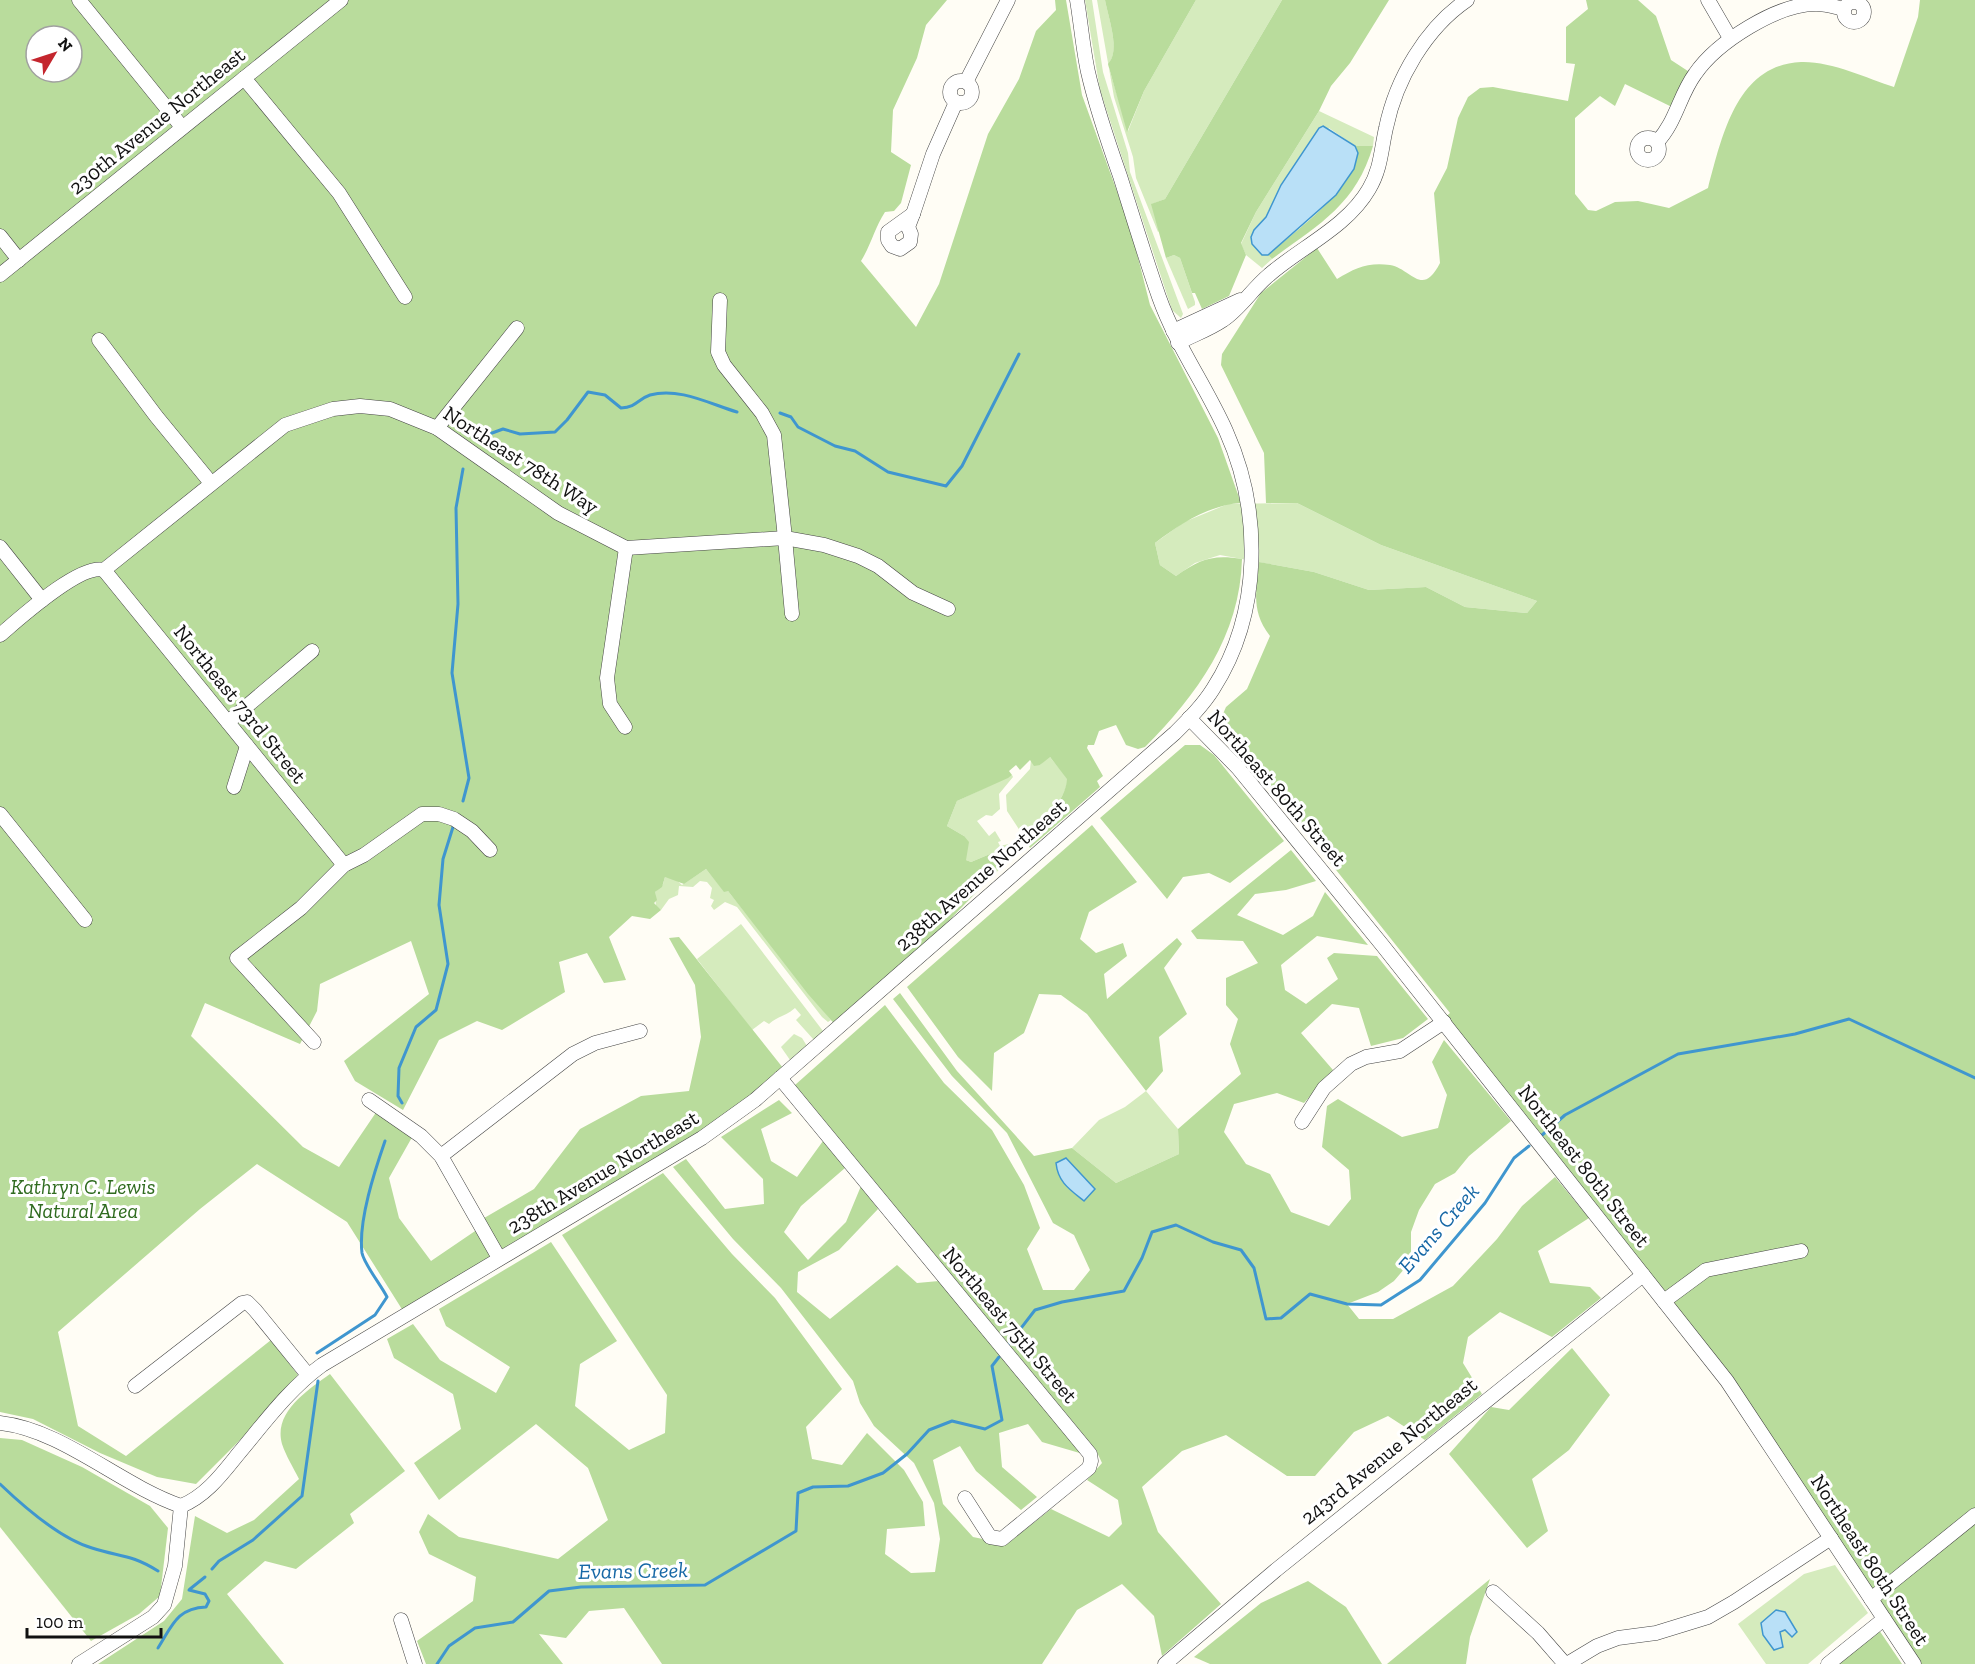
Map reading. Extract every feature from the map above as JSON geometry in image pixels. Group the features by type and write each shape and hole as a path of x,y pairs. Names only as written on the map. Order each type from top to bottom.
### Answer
{"street":[{"path":"79,0 182,127"},
{"name":"230th Avenue Northeast","path":"0,275 341,0"},
{"path":"913,214 933,154 956,102 965,103 971,99 972,87 966,82 1008,0"},
{"name":"238th Avenue Northeast","path":"181,1506 195,1500 219,1477 308,1375 346,1348 717,1128 780,1078 1189,718 1208,697 1221,676 1239,632 1247,598 1252,556 1248,497 1242,470 1226,432 1176,337 1159,297 1094,96 1077,0"},
{"path":"1176,337 1225,319 1268,275 1347,216 1362,201 1380,167 1393,100 1405,76 1430,35 1448,13 1467,0"},
{"path":"1708,0 1730,38"},
{"path":"1657,142 1673,122 1694,75 1730,38 1762,21 1799,7 1816,4 1844,9"},
{"path":"244,78 339,193 405,297"},
{"path":"0,236 19,260"},
{"path":"720,300 718,352 724,365 762,413 774,435 792,614"},
{"path":"437,428 517,328"},
{"path":"99,340 156,416 211,483"},
{"name":"Northeast 78th Way","path":"104,570 285,425 318,412 360,406 390,409 437,428 558,513 626,548"},
{"path":"624,727 610,704 607,678 626,548 785,538 824,545 858,556 878,566 913,593 948,609"},
{"path":"0,547 42,600"},
{"path":"0,635 42,600 93,569 104,570"},
{"name":"Northeast 73rd Street","path":"104,570 344,865"},
{"path":"228,722 312,651"},
{"name":"Northeast 80th Street","path":"1189,718 1238,768 1444,1022 1727,1381 1914,1664"},
{"path":"234,787 246,746"},
{"path":"314,1042 240,955 301,908 344,865 364,855 415,817 430,813 454,819 466,826 490,849"},
{"path":"0,814 85,920"},
{"path":"1302,1122 1324,1088 1351,1064 1366,1057 1400,1051 1444,1022"},
{"path":"441,1156 573,1054 595,1043 640,1031"},
{"name":"Northeast 75th Street","path":"780,1078 1090,1454 1089,1468 1002,1539 990,1537 965,1498"},
{"path":"369,1100 421,1136 441,1156 499,1258"},
{"path":"1664,1301 1706,1270 1801,1251"},
{"name":"243rd Avenue Northeast","path":"1165,1664 1276,1570 1643,1275"},
{"path":"135,1386 236,1305 247,1302 308,1375"},
{"path":"0,1423 15,1424 40,1434 155,1497 181,1506 175,1566 164,1605 153,1617 80,1664"},
{"path":"155,1497 179,1532"},
{"path":"1870,1599 1975,1515"},
{"path":"1493,1592 1538,1633 1566,1664 1597,1646 1618,1638 1656,1633 1708,1617 1831,1538"},
{"path":"1828,1664 1884,1619"},
{"path":"401,1620 415,1664"}],"green space":[{"name":"Kathryn C. Lewis Natural Area","path":"0,0 947,0 926,25 917,58 893,110 891,152 911,165 901,203 894,211 885,212 861,261 916,327 939,284 988,134 1019,79 1036,31 1056,10 1055,0 1066,0 1082,95 1131,230 1150,305 1218,438 1241,503 1218,507 1206,512 1174,529 1155,543 1160,565 1176,576 1192,565 1207,559 1223,557 1242,559 1233,614 1224,639 1198,685 1182,707 1145,747 1138,749 1126,745 1116,725 1099,731 1094,745 1088,745 1087,748 1103,776 1097,781 1100,787 1030,848 1022,834 1037,825 1051,812 1066,787 1067,779 1050,757 1040,765 1034,766 1030,760 1020,770 1016,765 1009,771 1012,775 1008,778 957,801 947,826 964,836 969,842 966,860 971,862 990,854 997,859 998,866 992,876 883,989 838,1028 808,994 728,891 724,892 706,869 684,884 665,877 662,887 655,892 657,900 654,903 661,910 650,919 632,916 609,937 626,980 604,983 587,953 559,962 565,992 502,1030 477,1021 439,1040 403,1110 355,1081 344,1061 429,994 411,941 320,984 317,1011 300,1044 205,1003 191,1036 303,1147 339,1167 379,1108 415,1132 389,1178 399,1218 431,1261 481,1227 479,1221 534,1189 580,1129 641,1096 689,1091 701,1037 695,985 669,938 679,937 787,1073 755,1100 405,1314 347,1222 257,1164 200,1209 58,1332 78,1426 126,1456 271,1340 298,1375 245,1435 196,1484 157,1477 100,1453 33,1419 0,1412"},
{"path":"1085,0 1092,0 1103,72 1128,153 1130,172 1183,314 1181,318 1172,310 1100,90"},
{"path":"1097,0 1105,0 1114,42 1112,59 1108,64"},
{"path":"1105,0 1196,0 1144,91 1127,132 1108,64 1112,58 1114,43"},
{"path":"1196,0 1282,0 1165,199 1152,204 1161,229 1158,232 1136,178 1133,157 1114,97 1109,68 1128,131 1144,91"},
{"path":"1282,0 1389,0 1350,63 1331,86 1319,111 1256,212 1241,243 1246,255 1229,296 1202,309 1195,293 1192,293 1180,258 1174,255 1166,258 1151,204 1165,199"},
{"path":"1586,0 1638,0 1656,16 1671,60 1694,75 1678,110 1625,84 1615,106 1600,96 1575,118 1575,194 1588,210 1596,211 1615,202 1638,201 1669,208 1708,188 1719,147 1735,107 1761,76 1779,66 1812,62 1836,67 1894,87 1918,17 1920,0 1975,0 1975,1664 1914,1664 1727,1381 1440,1022 1450,1013 1219,723 1226,707 1247,689 1270,636 1257,610 1259,562 1314,572 1369,590 1426,587 1465,607 1527,613 1537,601 1381,545 1297,503 1266,503 1264,453 1221,365 1222,354 1261,293 1317,248 1337,279 1356,269 1375,264 1398,267 1416,279 1422,280 1428,279 1434,273 1440,263 1434,193 1447,168 1458,118 1468,97 1480,88 1493,87 1568,101 1575,64 1566,63 1566,27 1588,9"},
{"path":"1319,111 1374,137 1373,146 1355,146 1329,128 1281,185 1266,217 1254,229 1262,255 1268,255 1272,259 1262,268 1246,255 1241,244 1256,212"},
{"path":"1355,146 1373,146 1357,184 1346,199 1320,224 1272,259 1268,255 1309,220 1339,190 1356,160"},
{"path":"1174,255 1180,258 1195,302 1195,305 1188,309 1166,258"},
{"path":"1297,503 1381,545 1537,601 1527,613 1465,607 1426,587 1369,590 1314,572 1220,555 1195,563 1176,576 1160,565 1155,543 1184,522 1228,504"},
{"path":"1185,745 1200,745 1214,755 1284,841 1230,883 1209,873 1183,877 1167,899 1100,818"},
{"path":"1049,756 1068,779 1066,787 1051,812 1037,825 1022,834 1007,811 1006,795 1030,769 1031,760 1040,765"},
{"path":"1012,775 1013,777 999,794 1000,809 992,816 986,815 977,821 989,836 995,831 1001,841 998,842 1000,846 1013,843 1021,851 992,876 998,866 990,854 971,862 966,860 964,836 947,826 957,801"},
{"path":"1092,825 1137,882 1089,912 1080,939 1096,953 1123,943 1127,956 1104,974 1107,999 1177,938 1182,944 1164,968 1187,1014 1159,1037 1163,1071 1146,1091 1087,1014 1061,995 1039,994 1024,1033 994,1053 992,1091 958,1057 907,987"},
{"path":"1291,850 1316,881 1286,890 1255,894 1237,915 1283,935 1313,916 1325,892 1368,945 1317,936 1281,965 1285,990 1306,1004 1338,979 1327,958 1334,953 1377,956 1428,1019 1403,1038 1371,1046 1359,1008 1332,1004 1301,1033 1333,1070 1304,1103 1277,1093 1234,1104 1224,1132 1246,1164 1270,1174 1291,1212 1329,1226 1351,1199 1349,1170 1322,1147 1327,1106 1338,1099 1402,1137 1438,1128 1447,1095 1432,1062 1444,1040 1511,1121 1469,1156 1455,1173 1435,1184 1419,1210 1411,1232 1411,1261 1394,1281 1378,1292 1347,1304 1359,1319 1393,1319 1453,1286 1497,1239 1522,1206 1555,1177 1589,1218 1538,1251 1550,1283 1590,1287 1601,1298 1552,1337 1500,1312 1468,1337 1463,1363 1482,1394 1425,1440 1388,1416 1354,1432 1315,1476 1287,1476 1226,1435 1182,1451 1142,1487 1158,1532 1221,1604 1162,1656 1154,1616 1122,1584 1077,1610 1042,1664 662,1664 624,1608 589,1611 566,1638 539,1634 563,1664 426,1664 417,1641 473,1601 476,1577 429,1554 419,1532 428,1514 459,1537 558,1559 608,1520 588,1468 536,1424 439,1500 414,1463 461,1429 453,1394 394,1358 387,1339 413,1324 440,1360 496,1393 510,1367 446,1326 439,1309 551,1242 617,1341 580,1364 575,1406 629,1450 665,1433 667,1395 562,1235 663,1173 732,1254 775,1298 842,1389 806,1427 812,1459 842,1465 867,1433 904,1470 923,1502 925,1526 887,1529 885,1554 911,1573 935,1572 940,1539 934,1503 914,1463 874,1426 860,1403 853,1381 781,1288 733,1239 673,1167 686,1159 725,1209 764,1204 763,1179 721,1137 779,1100 792,1113 761,1129 771,1161 797,1177 823,1141 845,1168 801,1206 784,1232 808,1260 846,1222 861,1186 878,1209 839,1250 798,1272 797,1292 830,1319 897,1265 917,1283 939,1281 1083,1454 1042,1442 1028,1424 999,1433 1002,1467 1037,1497 1021,1510 976,1471 960,1446 933,1460 943,1504 973,1537 1007,1544 1051,1509 1109,1537 1122,1524 1118,1500 1087,1480 1102,1463 1096,1450 795,1085 885,1005 944,1083 992,1130 1024,1185 1040,1228 1027,1249 1043,1290 1074,1290 1090,1270 1074,1235 1053,1223 1007,1133 952,1076 893,999 900,993 957,1071 1034,1156 1072,1148 1116,1183 1179,1154 1178,1129 1241,1074 1230,1044 1238,1019 1226,1005 1226,978 1258,963 1243,941 1197,939 1191,931"},
{"path":"706,869 724,891 728,891 831,1020 828,1022 822,1017 737,907 725,902 714,910 711,906 714,900 710,898 712,888 707,882 700,881 693,887 679,886 678,895 669,899 661,910 656,907 655,892 663,884 665,877 674,878 682,885"},
{"path":"741,924 823,1031 814,1040 796,1020 801,1015 795,1008 769,1024 764,1021 752,1030 697,959"},
{"path":"794,1034 802,1038 807,1046 790,1060 781,1047"},
{"path":"1146,1091 1178,1129 1179,1154 1116,1183 1072,1148 1099,1120 1125,1107"},
{"path":"1572,1348 1610,1395 1569,1450 1532,1479 1548,1531 1527,1548 1449,1454 1491,1407 1509,1410"},
{"path":"330,1374 405,1471 350,1514 354,1523 296,1569 265,1561 227,1594 284,1664 98,1664 164,1621 182,1599 195,1516 227,1533 254,1520 299,1479 282,1444 283,1422 294,1403"},
{"path":"0,1438 22,1440 82,1467 150,1506 168,1528 160,1596 139,1614 91,1641 0,1527"},
{"path":"1835,1565 1868,1613 1808,1664 1766,1664 1738,1624 1804,1574"},
{"path":"1490,1579 1470,1637 1466,1664 1387,1664"},
{"path":"1308,1581 1346,1607 1382,1664 1210,1664 1194,1657 1261,1603"},
{"path":"1879,1630 1902,1664 1838,1664"}],"water":[{"path":"1323,126 1355,146 1358,153 1354,169 1336,195 1268,255 1262,255 1252,244 1251,237 1254,230 1266,217 1281,185 1319,128"},
{"path":"1066,1158 1095,1189 1084,1201 1069,1189 1059,1175 1056,1163"},
{"path":"1776,1610 1785,1612 1797,1632 1792,1637 1785,1630 1780,1632 1783,1647 1774,1650 1763,1635 1761,1623"}],"waterway":[{"path":"780,413 791,417 798,427 835,446 855,451 888,472 946,486 962,466 1019,354"},
{"path":"484,436 503,429 520,434 555,432 588,392 605,395 621,408 631,406 650,395 672,393 737,412"},
{"path":"463,469 456,508 458,604 452,673 469,778 463,801"},
{"path":"402,1103 398,1096 399,1068 416,1027 436,1010 448,964 439,905 443,859 453,827"},
{"path":"1541,1136 1565,1115 1678,1054 1795,1034 1849,1019 1975,1078"},
{"path":"317,1353 375,1315 387,1297 363,1258 361,1240 368,1196 385,1141"},
{"name":"Evans Creek","path":"1008,1345 1035,1310 1062,1302 1124,1291 1142,1258 1152,1232 1176,1225 1213,1242 1241,1250 1254,1268 1266,1319 1281,1318 1310,1294 1347,1304 1381,1305 1420,1280 1485,1203 1514,1158 1529,1146"},
{"name":"Evans Creek","path":"437,1664 449,1646 475,1628 513,1622 549,1591 581,1587 705,1585 796,1531 798,1493 813,1487 848,1486 883,1473 907,1454 929,1430 952,1421 985,1429 1002,1420 992,1366 999,1357"},
{"path":"212,1569 219,1561 253,1540 302,1496 318,1381"},
{"path":"0,1484 31,1512 55,1530 80,1544 133,1559 158,1571"},
{"path":"190,1589 205,1577"},
{"path":"158,1648 176,1620 188,1611 206,1607 209,1601 205,1594 189,1590"}]}
